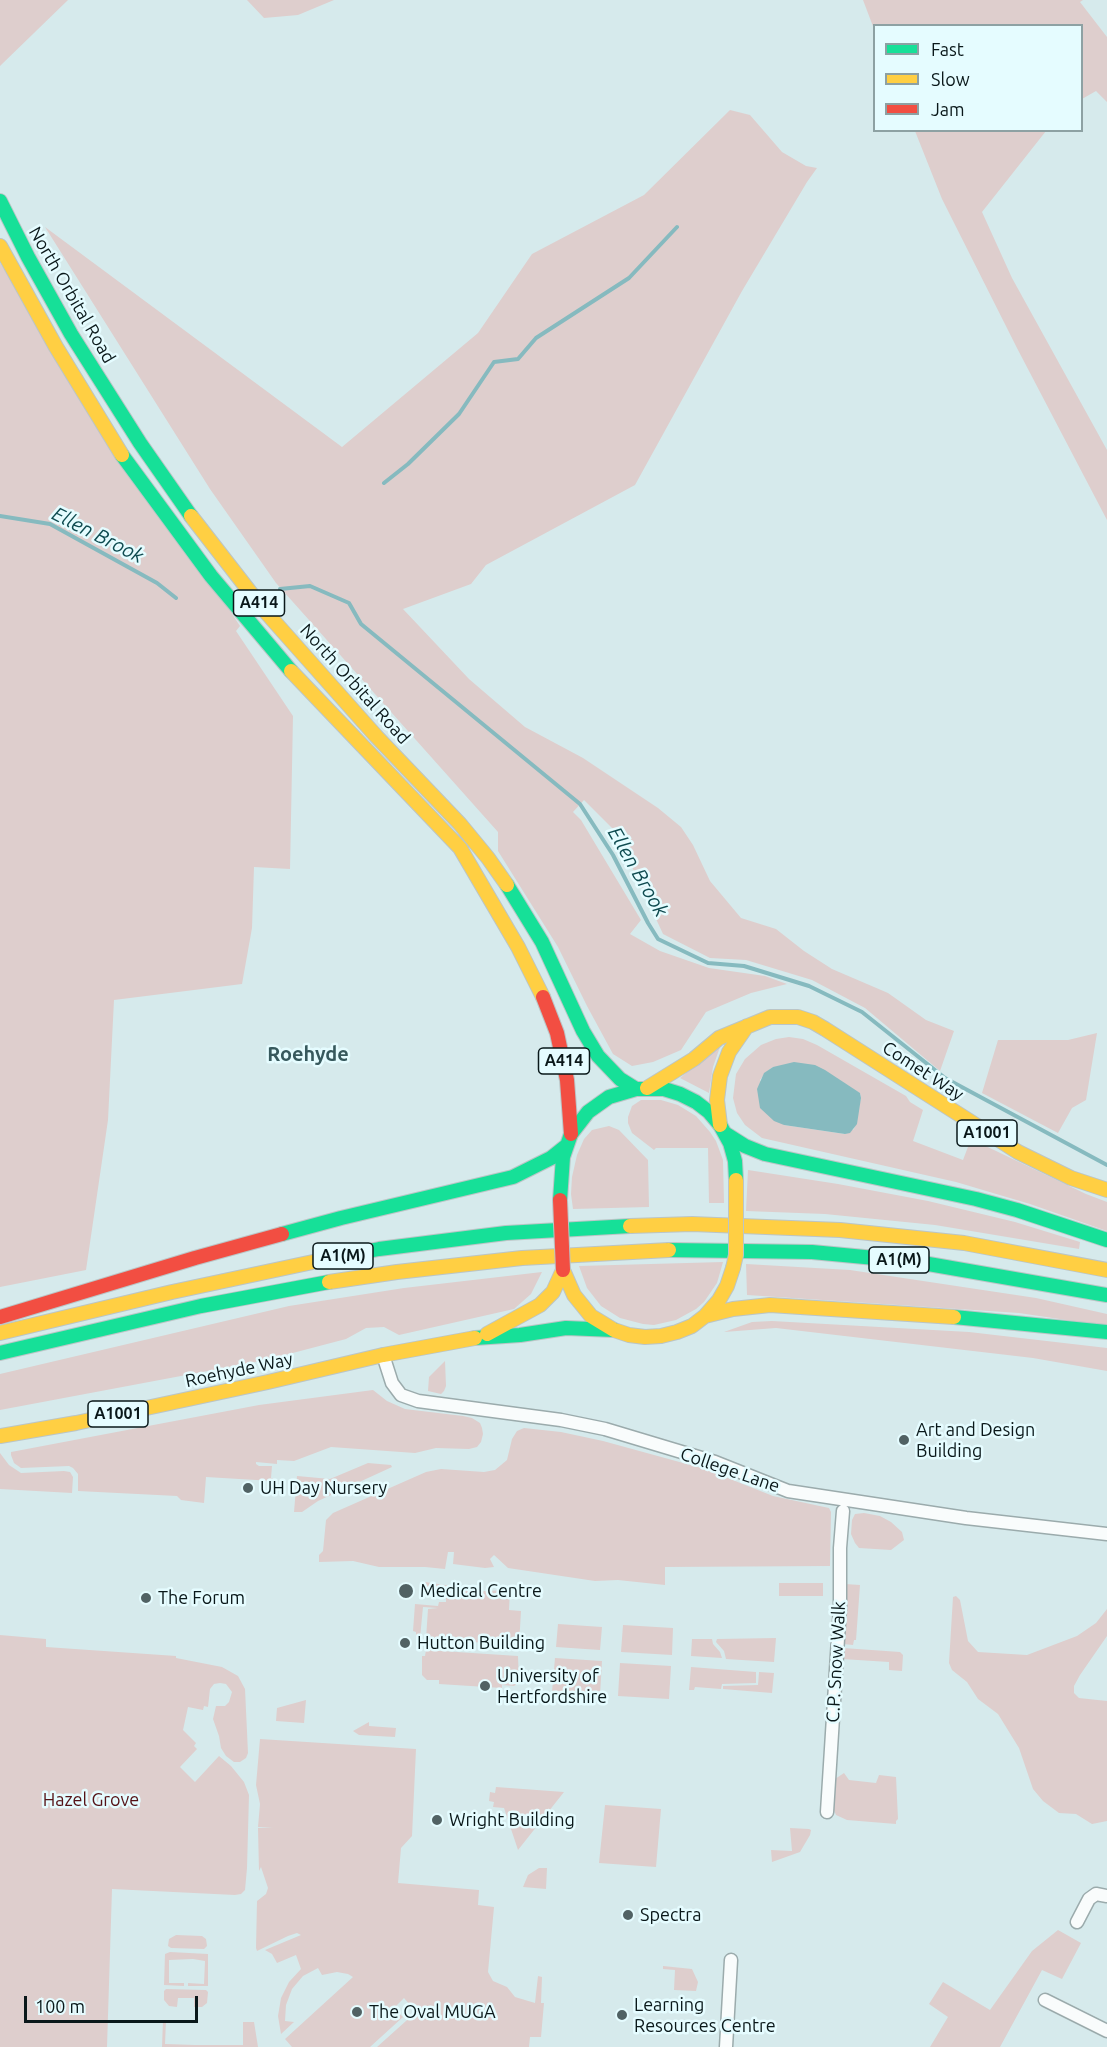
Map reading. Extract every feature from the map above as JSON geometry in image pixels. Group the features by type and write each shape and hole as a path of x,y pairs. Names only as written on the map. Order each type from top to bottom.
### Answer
{"main road":[{"name":"North Orbital Road","path":"0,201 71,334 140,443 188,512 264,610 300,652 460,824 488,858 542,942 583,1031 598,1056 620,1079 641,1088"},
{"name":"North Orbital Road","path":"0,246 56,347 125,460 211,576 298,679 460,848 518,947 540,991 557,1033 567,1080 569,1140"},
{"name":"Comet Way","path":"569,1140 579,1122 598,1104 623,1092 641,1088 694,1059 719,1038 770,1017 798,1017 813,1022 1018,1152 1071,1178 1107,1190"},
{"path":"749,1024 729,1052 720,1076 717,1100 723,1130 746,1146 765,1154 976,1199 1107,1240"},
{"path":"641,1088 664,1089 697,1103 709,1112 723,1130 734,1153 736,1180 734,1268 719,1300 705,1316"},
{"path":"569,1140 560,1180 563,1270 582,1307 602,1324 614,1330"},
{"path":"0,1317 307,1227 513,1177 551,1158 569,1140"},
{"name":"A1(M)","path":"0,1333 298,1264 379,1250 506,1233 583,1228 692,1224 840,1230 964,1243 1107,1270"},
{"name":"A1(M)","path":"0,1353 201,1306 298,1287 397,1272 510,1259 614,1252 688,1250 812,1252 917,1262 1107,1295"},
{"name":"Roehyde Way","path":"484,1336 540,1305 553,1292 563,1270"},
{"path":"705,1316 733,1309 770,1305 985,1319 1107,1332"},
{"name":"Roehyde Way","path":"0,1437 98,1418 382,1355 484,1336 520,1335 566,1328 614,1330 629,1335 662,1336 692,1326 705,1316"}],"street":[{"name":"College Lane","path":"382,1355 392,1383 402,1395 418,1401 561,1420 606,1429 715,1462 788,1491 966,1518 1107,1534"},
{"name":"C.P. Snow Walk","path":"827,1812 840,1607 840,1548 843,1511"},
{"path":"1077,1922 1089,1899 1096,1894 1107,1896"},
{"path":"726,2047 731,1960"},
{"path":"1045,2000 1107,2031"}],"green space":[{"path":"0,0 68,0 0,66"},
{"path":"247,0 334,0 298,15 264,18"},
{"path":"863,0 1083,0 1080,2 1107,37 1107,102 1096,91 1083,98 1083,24 873,24 873,26"},
{"path":"730,110 750,115 782,152 806,166 817,168 742,291 635,485 486,565 471,584 403,609 469,679 525,727 583,758 658,808 681,827 693,845 710,881 741,918 776,929 832,969 888,993 926,1020 954,1031 940,1071 865,1008 812,980 746,960 710,958 663,934 616,832 584,800 573,812 581,820 641,920 630,934 660,951 709,968 765,976 787,984 751,993 706,1012 681,1050 653,1062 632,1066 613,1054 558,947 498,851 498,832 276,583 210,489 45,227 342,447 478,333 532,254 644,195"},
{"path":"915,132 1045,132 982,212 1012,278 1107,450 1107,520 1018,350 942,199"},
{"path":"0,263 240,626 236,631 293,716 290,869 254,867 252,928 242,984 114,1000 108,1120 86,1270 0,1287"},
{"path":"1097,1033 1086,1100 1072,1108 1058,1133 982,1093 998,1040 1068,1040"},
{"path":"789,1037 803,1039 817,1045 906,1096 910,1102 923,1110 913,1141 963,1160 971,1139 1107,1202 1107,1231 1030,1204 956,1182 762,1138 745,1125 737,1113 733,1098 736,1074 745,1059 761,1045","holes":["773,1067 860,1093 861,1098 854,1129 845,1134 784,1125 760,1080"]},
{"path":"721,1044 713,1067 709,1093 680,1078"},
{"path":"641,1100 661,1100 678,1105 696,1116 710,1132 723,1160 724,1203 709,1203 708,1148 656,1148 654,1150 632,1133 628,1117 632,1106"},
{"path":"609,1126 619,1130 648,1160 649,1207 573,1209 572,1177 577,1155 584,1139 592,1130"},
{"path":"748,1170 928,1201 1015,1222 1080,1242 1079,1249 935,1225 825,1214 746,1211"},
{"path":"723,1262 717,1283 704,1302 676,1320 654,1325 620,1318 601,1306 587,1288 579,1266"},
{"path":"746,1264 850,1270 1036,1298 1107,1314 1107,1326 1019,1313 747,1295"},
{"path":"542,1272 531,1294 514,1309 399,1335 384,1327 366,1328 346,1339 266,1360 0,1410 0,1374 289,1306 404,1288"},
{"path":"772,1321 969,1332 1107,1348 1107,1371 1033,1358 776,1328 724,1332 752,1322"},
{"path":"445,1361 446,1386 444,1391 441,1394 428,1391 429,1377"},
{"path":"373,1390 387,1401 405,1409 472,1418 480,1423 482,1428 481,1442 477,1447 469,1449 436,1448 415,1453 331,1447 294,1461 277,1460 277,1464 256,1462 259,1466 272,1466 273,1481 206,1477 204,1503 181,1500 177,1496 78,1491 78,1474 73,1468 69,1466 21,1468 14,1463 11,1455 11,1452 259,1405"},
{"path":"524,1428 561,1432 603,1441 705,1469 773,1496 829,1508 831,1512 830,1566 665,1567 665,1585 618,1580 595,1581 508,1568 494,1555 490,1559 494,1567 453,1564 454,1552 448,1552 445,1569 379,1567 353,1561 319,1562 319,1555 323,1551 326,1520 333,1513 426,1472 441,1469 484,1472 495,1470 507,1460 512,1439 517,1431"},
{"path":"0,1453 9,1465 21,1473 70,1472 73,1477 72,1493 0,1489"},
{"path":"368,1463 391,1465 392,1467 318,1501 302,1512 294,1512 297,1476 330,1479"},
{"path":"855,1514 880,1516 891,1522 902,1532 904,1540 891,1550 859,1548 851,1534 852,1520"},
{"path":"425,1582 484,1591 510,1590 509,1610 521,1611 519,1645 426,1639 428,1609 438,1608 423,1607 420,1638 416,1638 416,1632 413,1631 415,1604 438,1606 439,1602 446,1602 446,1592 439,1591 439,1588 424,1587"},
{"path":"779,1583 823,1583 823,1596 779,1596"},
{"path":"845,1584 860,1585 856,1640 853,1645 843,1644"},
{"path":"956,1596 960,1600 968,1641 978,1652 1027,1655 1077,1636 1096,1623 1107,1609 1107,1636 1080,1675 1074,1686 1074,1693 1079,1698 1107,1701 1107,1821 1092,1824 1076,1814 1059,1813 1043,1801 1033,1789 1019,1748 998,1714 978,1699 967,1682 952,1670 949,1663 953,1597"},
{"path":"558,1624 602,1627 600,1650 556,1647"},
{"path":"623,1625 673,1628 672,1655 621,1652"},
{"name":"Hazel Grove","path":"0,1635 46,1639 46,1647 176,1656 176,1658 222,1667 238,1676 245,1689 248,1753 246,1758 240,1762 234,1762 221,1748 213,1719 216,1706 225,1706 232,1692 226,1684 220,1683 214,1684 210,1689 208,1707 204,1706 203,1710 188,1707 183,1730 196,1743 194,1746 197,1749 180,1767 195,1782 219,1756 244,1782 249,1795 245,1890 235,1895 112,1889 107,2047 0,2047"},
{"path":"776,1638 774,1662 726,1659 724,1651 716,1642 717,1639"},
{"path":"692,1639 712,1639 722,1658 691,1656"},
{"path":"843,1648 900,1652 903,1655 902,1671 889,1670 889,1662 842,1659"},
{"path":"426,1650 518,1656 519,1682 514,1686 502,1685 502,1688 439,1684 439,1680 427,1680 422,1675 422,1656 425,1656"},
{"path":"555,1658 602,1661 600,1695 552,1692"},
{"path":"620,1663 671,1666 669,1699 618,1696"},
{"path":"691,1667 756,1672 756,1683 722,1684 721,1689 695,1687 694,1690 689,1690"},
{"path":"759,1672 774,1673 772,1693 723,1689 723,1686 758,1685"},
{"path":"306,1700 304,1723 276,1721 277,1708"},
{"path":"369,1722 369,1726 396,1728 395,1737 359,1735 353,1731"},
{"path":"260,1739 416,1749 412,1836 401,1848 398,1883 479,1890 478,1905 494,1907 488,1972 493,1981 507,1987 515,1997 535,2003 538,1976 542,1977 541,2003 544,2003 541,2037 530,2037 529,2047 377,2047 416,2012 404,1998 394,2008 403,2017 370,2047 292,2047 285,2039 353,1977 337,1972 322,1975 318,1968 303,1976 292,1989 286,2005 285,2021 294,2022 281,2034 278,2016 281,1998 289,1982 301,1969 296,1955 277,1963 272,1954 265,1950 301,1935 297,1933 288,1936 257,1951 256,1948 257,1901 266,1894 268,1888 261,1867 259,1871 258,1828 273,1827 258,1827 260,1804 256,1785"},
{"path":"844,1773 849,1780 876,1783 879,1775 896,1777 898,1819 896,1824 847,1820 836,1815 833,1808 835,1779"},
{"path":"496,1787 564,1792 518,1850 504,1808 493,1807 494,1802 489,1801 490,1792 495,1793"},
{"path":"605,1805 661,1809 656,1867 599,1863"},
{"path":"790,1828 809,1829 811,1830 810,1835 800,1852 772,1862 771,1850 792,1851"},
{"path":"539,1868 547,1868 546,1889 523,1887 528,1875"},
{"path":"1058,1930 1081,1943 1062,1979 1042,1970 1000,2047 930,2047 948,2017 929,2004 943,1982 990,2010 1032,1951"},
{"path":"176,1935 202,1936 206,1939 207,1946 204,1949 171,1948 168,1946 169,1939"},
{"path":"170,1952 208,1954 208,1986 188,1986 188,1983 204,1984 205,1961 193,1959 169,1960 169,1983 184,1983 184,1986 164,1985 165,1954"},
{"path":"663,1966 692,1969 698,1982 696,1991 674,1990 675,1970 663,1969"},
{"path":"166,1989 206,1990 208,1992 207,2003 202,2007 194,2007 194,1998 178,1998 177,2007 169,2006 164,2000"},
{"path":"163,2020 166,2020 165,2044 195,2045 243,2045 243,2022 254,2022 258,2047 162,2047"}],"water":[{"path":"794,1062 815,1065 860,1093 857,1124 850,1133 784,1125 774,1121 760,1108 757,1089 764,1073 773,1067"}],"waterway":[{"path":"384,483 408,464 459,414 494,362 518,359 536,338 629,278 677,227"},
{"name":"Ellen Brook","path":"0,516 50,524 157,583 176,598"},
{"name":"Ellen Brook","path":"280,589 310,586 349,603 361,624 580,804 613,855 658,939 708,963 744,966 809,986 862,1012 945,1078 1107,1165"}],"traffic: fast":[{"path":"0,201 71,334 140,443 191,516"},
{"path":"122,455 211,576 291,671"},
{"path":"507,885 542,942 583,1031 598,1056 620,1079 636,1089"},
{"path":"560,1200 563,1157 571,1134 588,1112 609,1097 636,1089 664,1089 680,1094 709,1112 720,1125 730,1143 735,1161 736,1180"},
{"path":"726,1134 745,1146 765,1154 976,1199 1107,1240"},
{"path":"282,1234 513,1177 551,1158 566,1146"},
{"path":"327,1259 379,1249 506,1233 630,1226"},
{"path":"669,1250 812,1252 917,1262 1107,1295"},
{"path":"0,1353 201,1306 329,1282"},
{"path":"954,1317 1107,1332"},
{"path":"475,1338 520,1335 566,1328 614,1330"}],"traffic: slow":[{"path":"0,246 56,347 122,455"},
{"path":"191,516 264,610 376,736 460,824 507,885"},
{"path":"291,671 460,848 518,947 543,997"},
{"path":"647,1088 694,1059 719,1038 770,1017 798,1017 825,1029 1018,1152 1071,1178 1107,1190"},
{"path":"720,1125 717,1100 720,1076 729,1052 747,1026"},
{"path":"733,1268 736,1255 736,1180"},
{"path":"630,1226 692,1224 840,1230 964,1243 1107,1270"},
{"path":"329,1282 522,1258 669,1250"},
{"path":"0,1333 172,1292 327,1259"},
{"path":"563,1270 574,1295 591,1316 614,1330 645,1337 677,1332 692,1326 705,1316 719,1300 733,1268"},
{"path":"487,1334 540,1305 553,1292 563,1270"},
{"path":"705,1316 733,1309 770,1305 954,1317"},
{"path":"0,1436 76,1423 383,1355 475,1338"}],"traffic: jam":[{"path":"543,997 557,1033 567,1080 571,1134"},
{"path":"560,1200 563,1270"},
{"path":"0,1317 282,1234"}],"place":[{"name":"Art and Design Building","path":"904,1440"},
{"name":"UH Day Nursery","path":"248,1488"},
{"name":"Medical Centre","path":"406,1591"},
{"name":"The Forum","path":"146,1598"},
{"name":"Hutton Building","path":"405,1643"},
{"name":"University of Hertfordshire","path":"485,1686"},
{"name":"Wright Building","path":"437,1820"},
{"name":"Spectra","path":"628,1915"},
{"name":"The Oval MUGA","path":"357,2012"},
{"name":"Learning Resources Centre","path":"622,2015"}],"district":[{"name":"Roehyde","path":"308,1054"}]}
